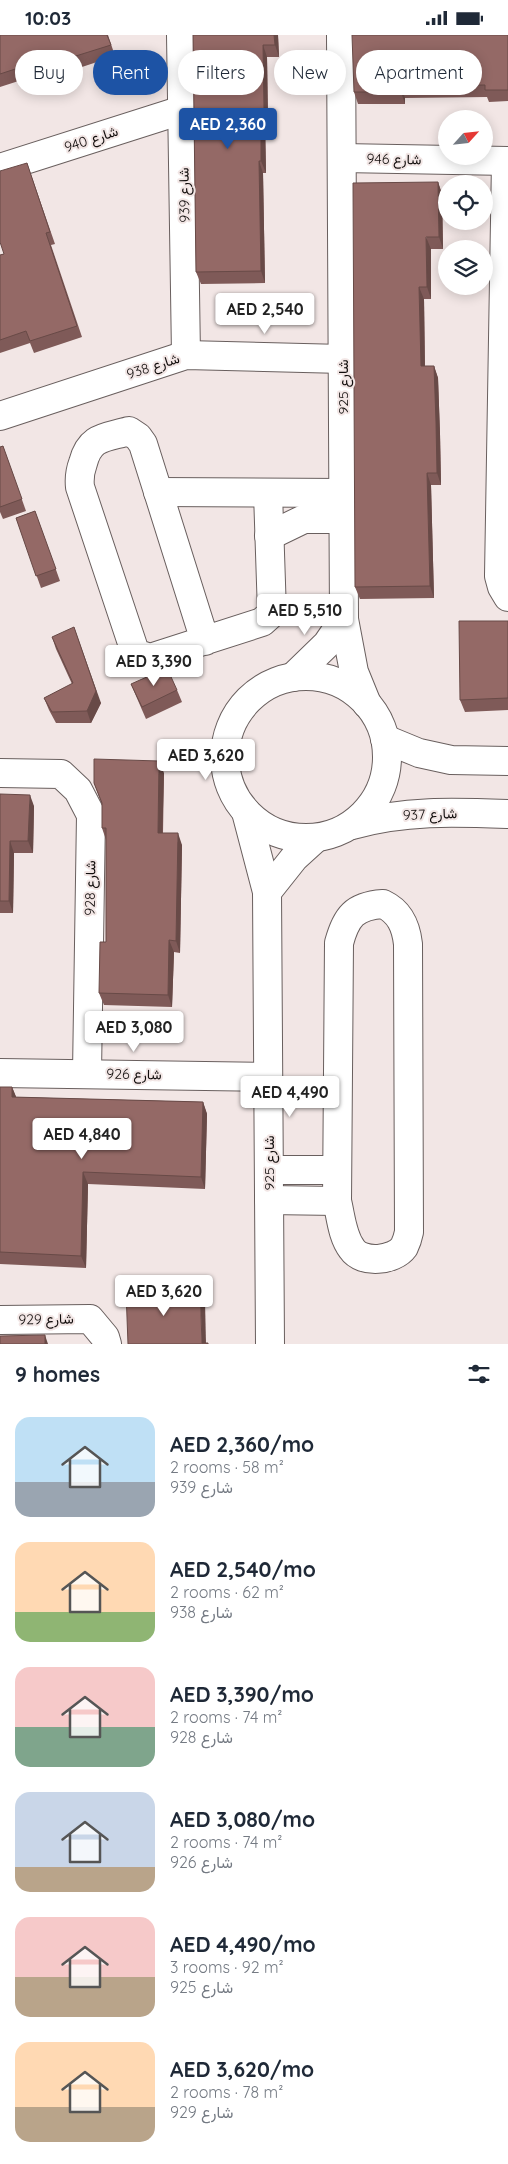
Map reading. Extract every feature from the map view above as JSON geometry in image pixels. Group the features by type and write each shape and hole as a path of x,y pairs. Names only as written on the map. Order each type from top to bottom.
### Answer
{"street":[{"name":"شارع 939","path":"182,35 186,355"},
{"name":"شارع 925","path":"341,35 344,619 354,672 367,704"},
{"name":"شارع 940","path":"0,168 182,110"},
{"name":"شارع 946","path":"342,158 507,161 499,576 502,587 508,597"},
{"name":"شارع 938","path":"0,416 186,355 343,359"},
{"path":"205,641 143,444 138,437 129,431 96,440 86,451 79,477 80,487 134,649 138,654 150,658 205,641 262,622 272,613 268,493"},
{"path":"158,492 268,493 344,506"},
{"path":"269,536 304,519 344,506"},
{"path":"292,677 327,644 344,619"},
{"path":"313,676 333,681 351,690 367,704 378,720 385,739 387,758 385,777 378,796 367,812 352,825 335,833 316,838 296,838 260,825 246,812 234,796 227,778 225,759 227,739 238,713 257,692 274,683 292,677 313,676"},
{"path":"385,739 419,753 451,760 508,761"},
{"name":"شارع 928","path":"0,773 61,774 78,790 91,815 87,1073"},
{"name":"شارع 925","path":"246,812 267,893 270,1344"},
{"name":"شارع 937","path":"352,825 376,818 420,812 508,814"},
{"path":"267,893 294,858 316,838"},
{"path":"383,904 392,909 401,919 406,931 408,944 409,1232 403,1248 391,1256 377,1259 366,1258 352,1251 344,1232 338,1201 340,943 344,924 353,913 371,905 383,904"},
{"name":"شارع 926","path":"0,1073 268,1077"},
{"path":"269,1170 337,1171"},
{"path":"269,1200 338,1201"},
{"name":"شارع 929","path":"0,1320 90,1319 105,1337 107,1344"}],"building":[{"path":"0,35 107,35 111,45 83,54 83,50 15,50 15,69 0,74"},
{"path":"193,35 274,35 275,45 263,45 263,50 193,50"},
{"path":"352,35 508,35 508,90 485,90 485,85 482,85 482,50 356,50 356,92 354,92"},
{"path":"194,95 264,95 264,109 261,109 261,161 259,161 261,271 196,272"},
{"path":"27,163 50,232 46,233 77,326 30,341 26,331 0,340 0,255 4,254 0,242 0,171"},
{"path":"438,182 439,237 426,237 427,287 419,287 421,366 434,366 437,473 427,473 430,586 355,587 353,183"},
{"path":"3,446 22,499 0,507 0,447"},
{"path":"35,511 56,569 36,576 16,518"},
{"path":"459,621 508,621 508,698 460,700"},
{"path":"74,627 96,691 87,711 52,712 44,698 73,683 52,637"},
{"path":"167,668 177,690 142,707 131,684"},
{"path":"94,759 159,761 158,833 178,833 176,941 169,940 168,995 99,993 100,942 106,942 106,828 102,828 102,803 94,783"},
{"path":"0,794 30,795 28,841 10,841 9,901 0,901"},
{"path":"0,1087 12,1087 12,1097 203,1102 201,1177 83,1172 81,1256 0,1252"},
{"path":"200,1288 202,1343 208,1344 128,1344 126,1291"},
{"path":"45,1335 45,1344 0,1344 0,1336"}]}
